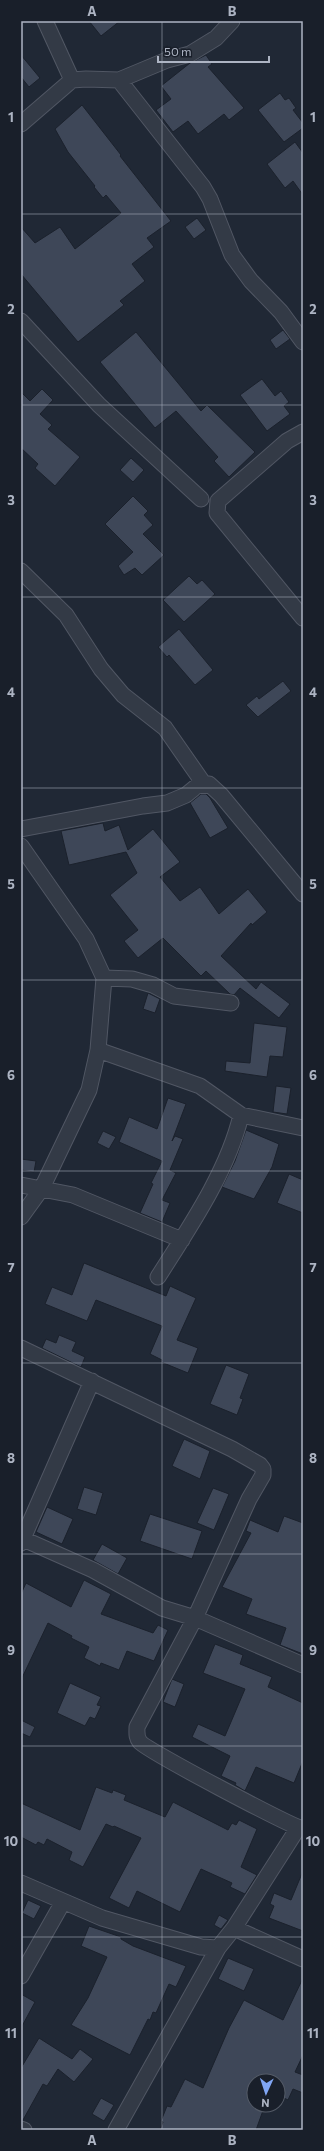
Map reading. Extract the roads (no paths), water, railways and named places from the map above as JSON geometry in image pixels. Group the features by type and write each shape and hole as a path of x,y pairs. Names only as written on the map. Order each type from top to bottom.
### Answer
{"street":[{"path":"45,21 72,80"},
{"path":"21,124 72,80 119,80 167,60 190,54 216,38 232,21"},
{"path":"119,80 182,158 203,187 210,199 232,255 251,280 281,312 303,342"},
{"path":"21,321 99,404 200,499"},
{"path":"303,432 287,441 218,502 217,513 303,618"},
{"path":"21,571 66,615 102,669 123,695 165,728 204,784"},
{"path":"21,829 143,806 167,803 186,795 204,784 209,784 221,795 303,894"},
{"path":"21,846 86,939 104,978 98,1050 89,1090 42,1188 21,1217"},
{"path":"104,978 132,980 153,986 174,996 231,1003"},
{"path":"98,1050 200,1086 241,1115 303,1128"},
{"path":"158,1277 194,1220 236,1139 241,1115"},
{"path":"21,1185 73,1195 182,1240"},
{"path":"21,1348 232,1449 260,1465 263,1469 263,1475 249,1499 195,1618 137,1727 137,1736 141,1743 176,1763 301,1828 234,1928 218,1948 116,2130"},
{"path":"92,1381 22,1540 93,1570 162,1608 195,1618 303,1665"},
{"path":"21,1883 102,1918 201,1947 218,1948"},
{"path":"21,1976 64,1902"},
{"path":"234,1928 303,1959"}]}
